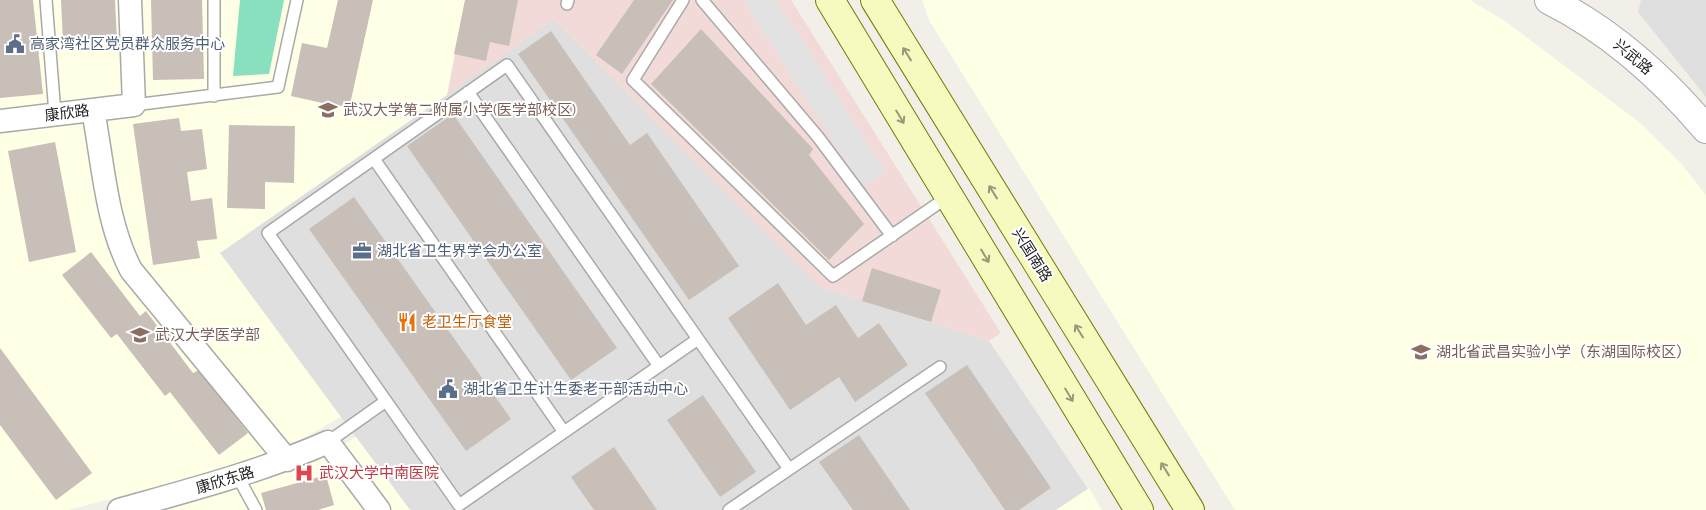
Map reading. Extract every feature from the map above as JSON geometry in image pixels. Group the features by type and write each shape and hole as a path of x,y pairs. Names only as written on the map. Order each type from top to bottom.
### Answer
{"main road":[{"path":"830,0 1139,510"},
{"name":"兴国南路","path":"875,0 890,12 1190,510"}],"street":[{"path":"130,0 134,105"},
{"name":"兴武路","path":"1548,0 1601,30 1647,66 1706,129"},
{"name":"康欣路","path":"0,121 134,105"},
{"path":"93,110 114,230 120,250 131,270 287,460"},
{"path":"328,442 379,510"},
{"name":"康欣东路","path":"119,510 238,477 287,460 328,442"}],"lane":[{"path":"46,0 55,114"},
{"path":"214,0 214,96"},
{"path":"134,105 278,87 297,0"},
{"path":"683,0 633,80 833,276 949,196"},
{"path":"702,0 818,137 892,236"},
{"path":"698,338 459,508 268,232 507,65 698,338 789,469"},
{"path":"468,92 659,366"},
{"path":"374,159 564,432"},
{"path":"729,510 940,367"},
{"path":"328,442 386,401"},
{"path":"238,477 256,510"}],"shaded area":[{"path":"0,0 266,221 554,19 820,287 989,341 1102,510 410,510 341,417 304,438 279,449 69,510 0,510"},
{"name":"武汉大学医学部","path":"0,0 465,0 447,95 220,253 341,417 304,438 233,466 69,510 0,510"},
{"path":"465,0 791,0 1001,333 989,341 820,287 554,19 447,95"},
{"path":"743,0 776,0 886,172 862,187"},
{"name":"湖北省武昌实验小学（东湖国际校区）","path":"922,0 1470,0 1505,21 1639,122 1679,161 1706,195 1706,510 1235,510 930,22"},
{"path":"1641,0 1706,0 1706,97 1638,12"},
{"path":"356,437 410,510 154,510 243,486 319,460"},
{"path":"1089,488 1102,510 1056,510"}],"green space":[{"path":"240,0 284,0 269,74 233,76"}],"building":[{"path":"0,0 33,0 43,94 0,98"},
{"path":"61,0 115,0 117,40 63,43"},
{"path":"151,0 202,0 204,79 153,80"},
{"path":"338,0 373,0 349,109 291,96 302,43 327,48"},
{"path":"465,0 518,0 509,46 490,42 486,61 454,54"},
{"path":"634,0 673,0 622,74 596,55"},
{"path":"701,29 813,149 809,155 864,224 829,260 651,84"},
{"path":"551,31 630,145 647,133 739,266 689,300 518,54"},
{"path":"453,114 617,348 571,380 407,146"},
{"path":"179,118 181,131 202,129 207,169 187,172 191,201 212,198 217,239 197,241 200,258 153,265 133,124"},
{"path":"229,125 295,126 294,183 265,182 265,209 227,208"},
{"path":"55,142 76,252 29,262 8,151"},
{"path":"354,197 511,419 466,451 309,229"},
{"path":"91,252 140,316 146,311 193,373 199,370 248,433 219,455 170,392 165,396 117,334 111,338 62,275"},
{"path":"872,268 941,290 931,322 862,301"},
{"path":"778,283 806,325 836,305 858,338 879,323 908,365 855,402 839,377 790,410 728,318"},
{"path":"0,348 92,473 56,500 0,425"},
{"path":"967,365 1051,488 1019,510 1005,510 925,393"},
{"path":"703,395 756,472 720,497 667,420"},
{"path":"859,435 910,510 853,510 819,462"},
{"path":"614,447 657,510 594,510 571,477"},
{"path":"326,475 334,505 318,510 266,510 261,493"}],"place":[{"name":"高家湾社区党员群众服务中心","path":"15,44"},
{"name":"武汉大学第二附属小学(医学部校区)","path":"328,110"},
{"name":"湖北省卫生界学会办公室","path":"362,251"},
{"name":"老卫生厅食堂","path":"407,322"},
{"name":"武汉大学医学部","path":"140,335"},
{"name":"湖北省武昌实验小学（东湖国际校区）","path":"1421,352"},
{"name":"湖北省卫生计生委老干部活动中心","path":"448,389"},
{"name":"武汉大学中南医院","path":"304,473"}]}
